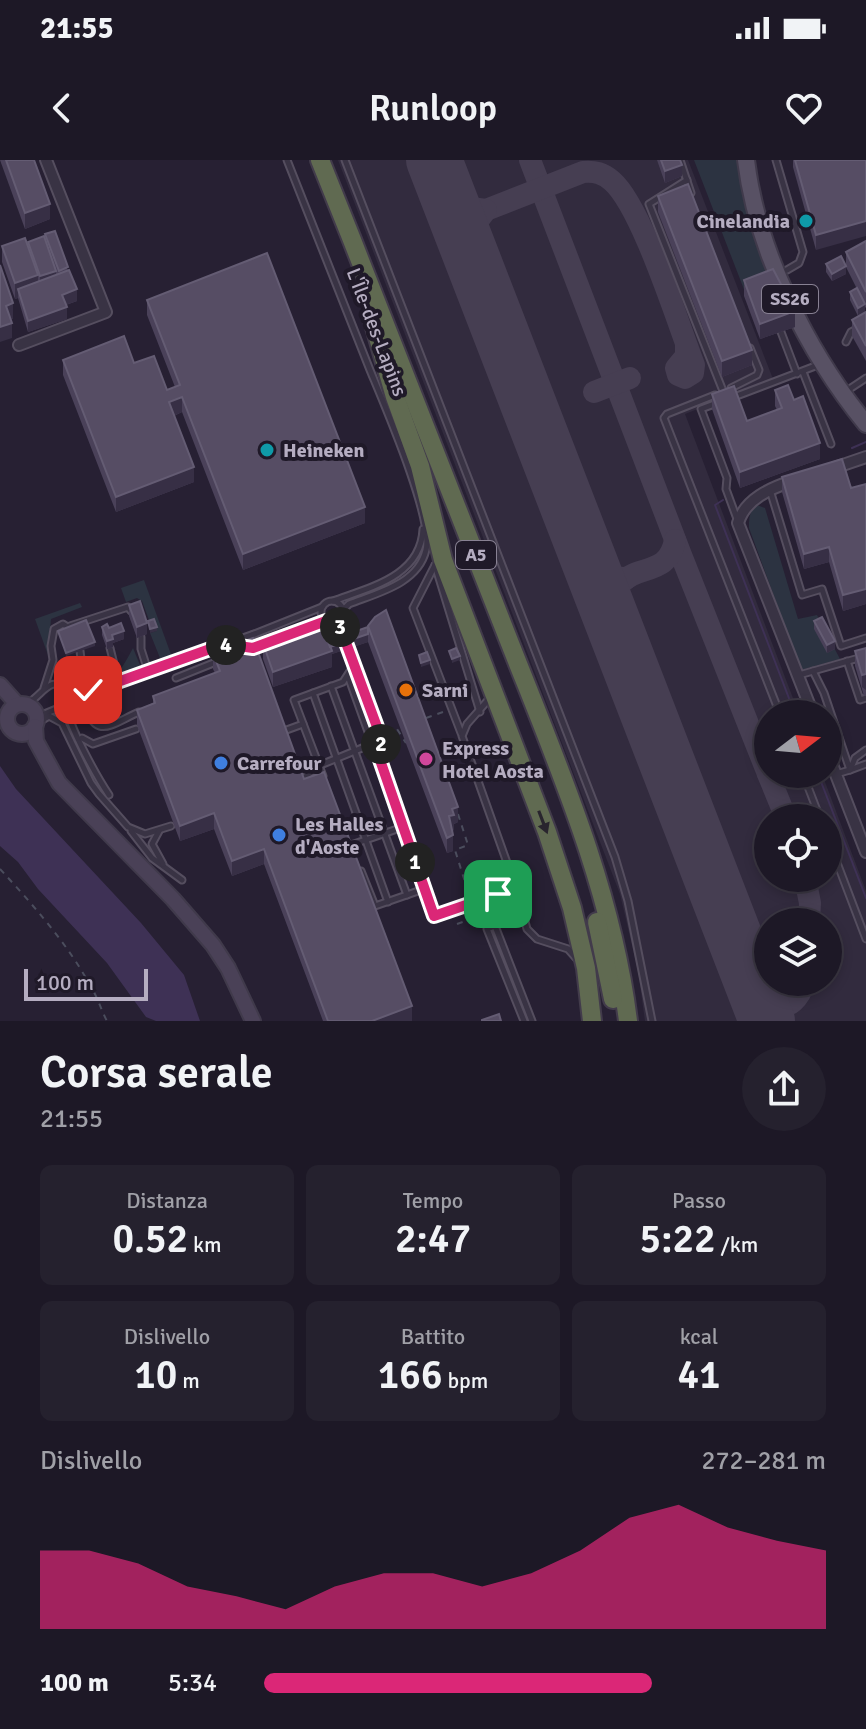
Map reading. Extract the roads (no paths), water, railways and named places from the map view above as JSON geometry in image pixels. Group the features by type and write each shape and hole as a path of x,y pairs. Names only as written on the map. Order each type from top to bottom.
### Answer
{"highway":[{"name":"A5","path":"309,160 553,784 596,916 617,1021"},
{"name":"A5","path":"320,160 389,329 562,777 595,873 617,955 630,990 635,1021"},
{"name":"A5","path":"373,320 395,397 420,466 439,544 547,832 572,908 586,968 591,1021"},
{"name":"A5","path":"617,955 628,1021"}],"main road":[{"name":"SS26","path":"746,160 756,213 768,250 823,364 866,424"},
{"name":"SS26","path":"754,160 766,214 787,270 827,351 866,407"}],"street":[{"path":"19,345 106,312 46,160"},
{"path":"823,471 866,457"},
{"path":"807,700 738,523 750,504 770,489 810,476"},
{"path":"0,688 18,707 34,709 32,725 36,741 66,791 164,889 213,945 235,981 253,1021"},
{"path":"18,707 8,725 14,731 32,725"},
{"path":"842,788 865,846"}],"lane":[{"name":"L'Île-des-Lapins","path":"287,160 402,451 427,542 426,552 411,575 398,585 349,604 343,610"},
{"path":"345,160 615,857 628,901 652,1021"},
{"path":"680,160 692,197"},
{"path":"776,160 803,252 799,263 787,270"},
{"path":"687,180 649,204 723,391"},
{"path":"846,342 851,332 866,324"},
{"path":"781,332 831,444"},
{"path":"748,341 759,370 757,375 664,418 775,700"},
{"path":"738,523 726,489 727,478 701,409 823,364"},
{"path":"851,388 866,378"},
{"path":"770,489 802,595 822,589 841,646 866,638"},
{"path":"32,725 98,689 254,634 322,607 326,602 392,578 410,565 421,545 423,520"},
{"path":"439,544 435,565 413,608 516,888 527,929 531,935 568,949 577,959 591,1021"},
{"path":"435,565 480,712"},
{"path":"333,601 340,603 343,610 338,621 380,735 382,751 379,757"},
{"path":"18,707 40,696 44,689 53,660 51,637 54,629 63,624 71,628 128,607 134,615"},
{"path":"322,607 322,616 326,621"},
{"path":"98,617 101,625"},
{"path":"291,634 326,621 338,621"},
{"path":"224,644 241,646 254,634"},
{"path":"141,637 141,649 148,671"},
{"path":"71,686 112,668 110,648"},
{"path":"80,651 82,667 71,686 68,703 70,721 94,773 109,795"},
{"path":"798,676 866,656"},
{"path":"847,661 860,700 866,698"},
{"path":"176,678 217,662"},
{"path":"330,788 318,766 294,700 343,682 354,665"},
{"path":"462,736 467,724 489,699 485,671"},
{"path":"813,671 824,693 850,770"},
{"path":"348,676 434,916 456,912 516,888"},
{"path":"44,689 56,683 98,689"},
{"path":"331,686 407,895"},
{"path":"313,693 388,902"},
{"path":"361,710 366,695"},
{"path":"83,696 89,714 101,727 110,728 152,707"},
{"path":"32,725 49,716 62,723 91,783 152,858 182,880"},
{"path":"281,732 303,724"},
{"path":"76,732 84,741 93,744 136,729"},
{"path":"302,780 318,766 367,746 372,738"},
{"path":"850,770 855,758 866,750"},
{"path":"842,772 866,764"},
{"path":"128,827 145,834 171,826"},
{"path":"351,845 403,827"},
{"path":"160,830 152,844 169,871"},
{"path":"346,831 356,857"},
{"path":"361,869 375,906 424,889"},
{"path":"842,876 866,939"},
{"path":"524,1021 489,926 495,926 532,1021"}],"waterway":[{"path":"852,448 866,442"},
{"path":"723,500 715,505 790,700"},
{"path":"823,788 866,898"}],"place":[{"name":"Cinelandia","path":"806,221"},
{"name":"Heineken","path":"267,450"},
{"name":"Sarni","path":"406,690"},
{"name":"Express Hotel Aosta","path":"426,759"},
{"name":"Carrefour","path":"221,763"},
{"name":"Les Halles d'Aoste","path":"279,835"}]}
